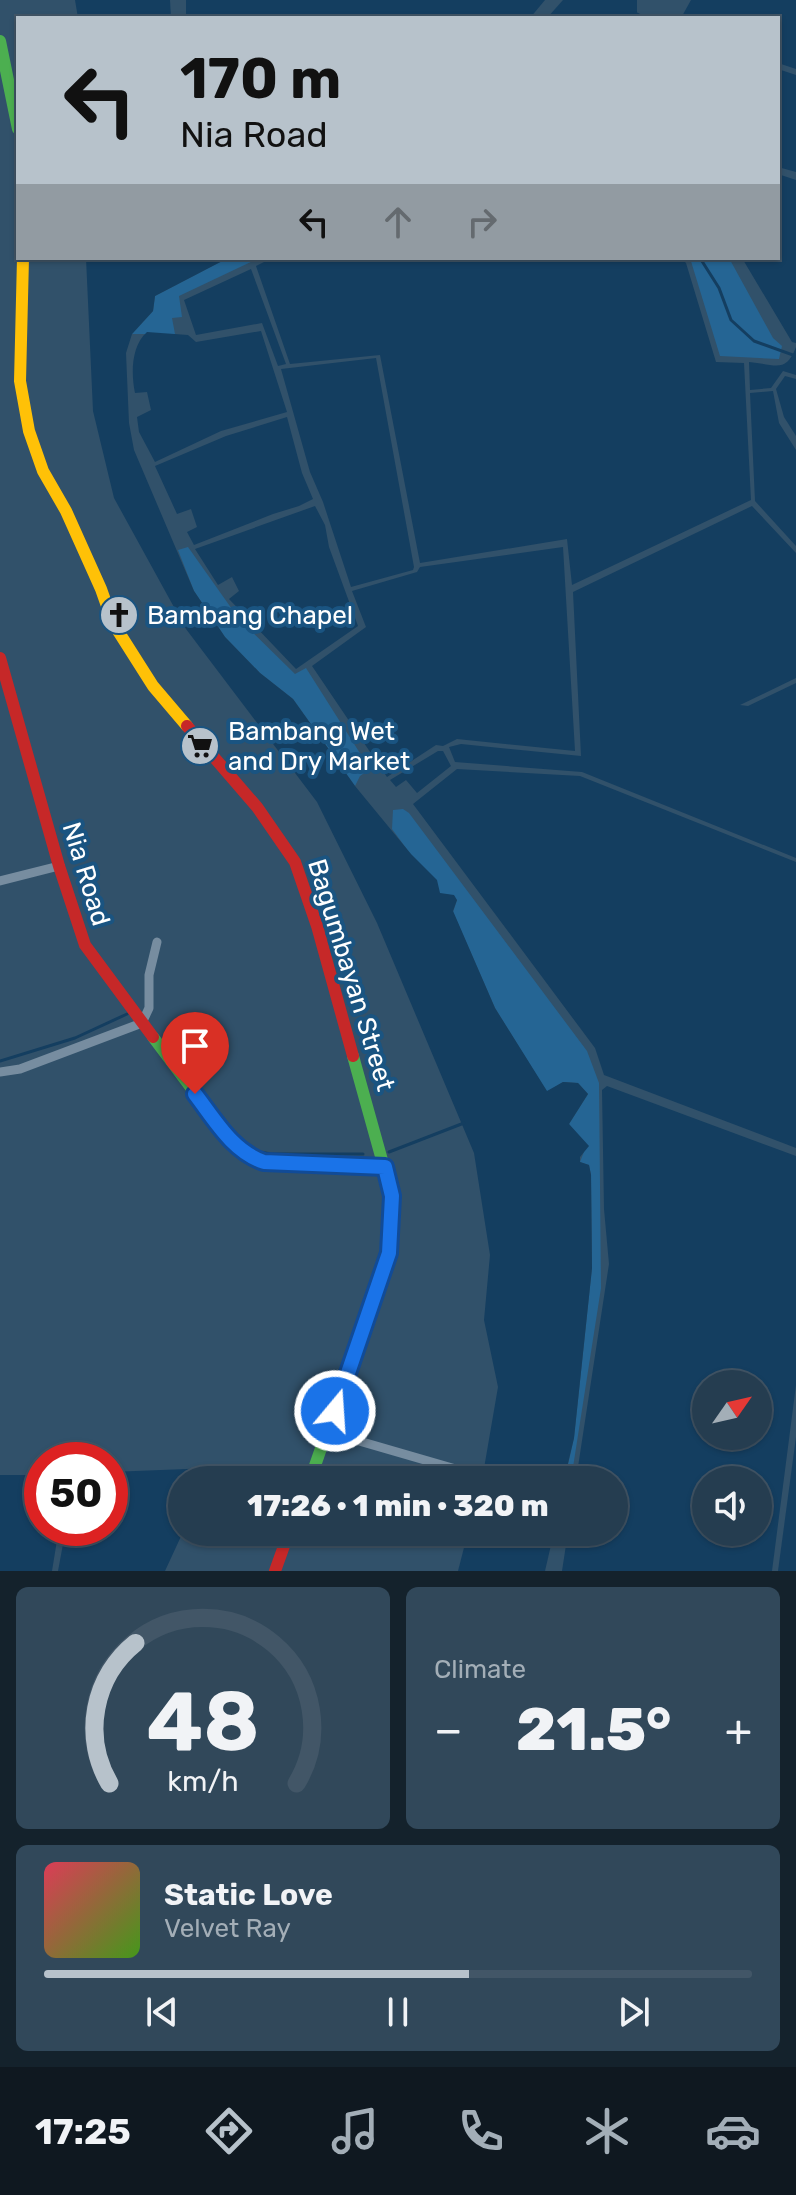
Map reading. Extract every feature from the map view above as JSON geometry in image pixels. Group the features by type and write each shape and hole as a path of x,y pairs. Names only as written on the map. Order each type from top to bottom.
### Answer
{"main road":[{"path":"0,41 16,120"},
{"name":"Bagumbayan Street","path":"23,260 20,381 29,431 43,471 66,511 113,623 153,686 257,807 295,862 317,926 385,1167 392,1196 389,1253 315,1466"},
{"name":"Nia Road","path":"0,658 59,866 85,945 231,1141 252,1158 264,1162 385,1167"},
{"path":"275,1571 284,1546"}],"street":[{"path":"0,881 59,866"},
{"path":"0,1072 20,1069 142,1023 149,1008 149,975 157,942"},
{"path":"328,1432 445,1466"}],"shaded area":[{"path":"75,0 170,0 171,16 78,16"},
{"path":"186,0 545,0 532,16 186,16"},
{"path":"563,0 637,0 634,16 549,16"},
{"path":"691,0 796,0 796,69 780,64 780,16 682,16"},
{"path":"780,70 796,75 796,172 780,168"},
{"path":"780,175 796,180 796,343 792,342 743,260 780,260"},
{"path":"86,260 224,260 155,296 153,311 132,334 126,353 129,423 134,450 194,591 225,637 260,673 293,699 355,786 411,854 437,880 440,893 454,895 457,900 453,911 495,1008 547,1091 563,1082 578,1083 588,1094 569,1124 589,1146 580,1157 580,1162 589,1165 591,1175 592,1268 574,1438 567,1466 484,1466 498,1387 484,1320 490,1255 474,1153 377,923 317,802 186,629 114,498 93,411"},
{"path":"224,260 255,260 179,296 182,317 172,318 175,334 132,334 153,311 155,296"},
{"path":"268,260 683,260 716,362 744,363 751,500 572,585 567,539 420,563 380,355 290,364 256,266"},
{"path":"691,260 730,260 773,338 782,346 779,359 720,356"},
{"path":"251,269 286,364 278,366 262,323 196,335 184,300"},
{"path":"261,331 287,412 221,431 155,462 139,432 137,417 151,410 147,392 135,393 134,385 134,361 142,338 147,332 188,335 196,342"},
{"path":"796,347 796,375 783,371 771,388 750,390 749,362 784,364"},
{"path":"376,358 414,567 413,570 351,587 310,472 281,369"},
{"path":"785,376 796,379 796,436 784,417 776,389"},
{"path":"773,391 779,423 796,450 796,546 755,501 750,393"},
{"path":"287,417 302,473 313,499 194,545 187,532 197,527 191,509 177,514 155,466 226,436"},
{"path":"315,506 325,525 329,547 358,626 296,669 229,599 239,591 232,577 218,585 195,549"},
{"path":"752,506 796,553 796,678 740,705 748,706 796,683 796,858 582,772 455,762 449,747 461,744 581,756 573,592"},
{"path":"188,547 239,619 295,674 306,668 370,769 360,776 355,786 293,699 260,673 225,637 194,591 178,550"},
{"path":"563,547 575,751 457,739 443,746 436,745 387,777 312,666 366,627 352,591 417,572 420,567"},
{"path":"438,751 443,751 451,766 417,793 406,780 396,787 390,780"},
{"path":"457,769 580,776 796,862 796,1148 604,1075 595,1048 413,804"},
{"path":"403,809 409,813 587,1051 599,1083 601,1288 573,1466 568,1466 574,1438 592,1268 591,1175 589,1165 580,1162 585,1149 569,1124 588,1094 578,1083 563,1082 547,1092 495,1008 453,912 457,900 440,894 392,829 393,810"},
{"path":"607,1086 796,1156 796,1385 772,1571 562,1571 566,1546 628,1546 628,1466 578,1466 609,1264 604,1209 602,1090"},
{"path":"796,1437 796,1571 778,1571"},
{"path":"168,1470 168,1546 177,1546 165,1571 58,1571 63,1546 128,1546 128,1471"},
{"path":"0,1475 24,1475 24,1546 56,1546 52,1571 0,1571"},
{"path":"464,1546 551,1546 545,1571 458,1571"}],"waterway":[{"path":"635,13 641,16"},
{"path":"701,260 719,288 731,320 754,341 796,356"},
{"path":"0,1061 75,1038 127,1014"},
{"path":"389,1152 464,1123"},
{"path":"254,1151 271,1154 363,1154"}],"traffic: fast":[{"path":"0,41 16,119"},
{"path":"153,1037 231,1141 243,1152 264,1162 385,1167"},
{"path":"315,1466 389,1253 392,1196 353,1056"}],"traffic: slow":[{"path":"23,260 20,381 29,431 43,471 66,511 113,623 153,686 187,726"}],"traffic: jam":[{"path":"0,658 59,866 85,945 153,1037"},
{"path":"187,726 257,807 295,862 317,926 353,1056"},
{"path":"275,1571 284,1546"}],"place":[{"name":"Bambang Chapel","path":"119,615"},
{"name":"Bambang Wet and Dry Market","path":"200,746"}],"route":[{"path":"195,1094 231,1141 252,1158 264,1162 385,1167 392,1196 389,1253 335,1411"}]}
